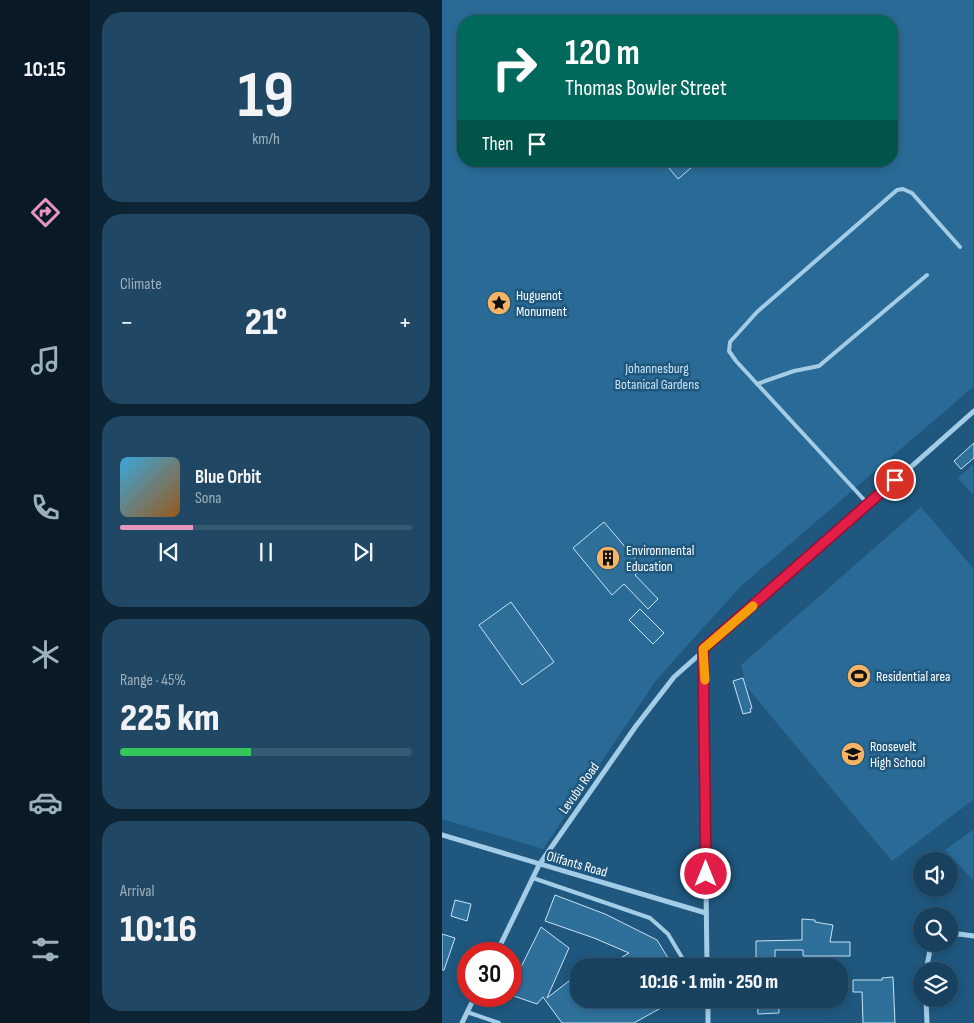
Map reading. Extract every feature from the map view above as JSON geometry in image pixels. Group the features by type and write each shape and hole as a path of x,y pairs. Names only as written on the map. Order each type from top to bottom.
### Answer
{"street":[{"name":"Levubu Road","path":"502,942 539,865 662,691 703,649 974,410"},
{"path":"703,649 706,702 707,958"},
{"name":"Olifants Road","path":"442,835 539,865 706,912"},
{"path":"958,934 974,936"},
{"path":"462,1023 470,1007"},
{"path":"926,1007 927,1023"},
{"path":"707,1008 708,1023"}],"lane":[{"path":"868,504 757,384 729,351 730,342 757,312 844,238 892,193 903,189 912,193 960,247"},
{"path":"757,384 819,366 928,275"},
{"path":"533,878 650,918 668,934 682,958"},
{"path":"467,1012 499,1023"}],"green space":[{"name":"Johannesburg Botanical Gardens","path":"442,0 973,0 973,387 741,586 657,679 543,849 442,819"},
{"path":"973,464 973,495 958,478"},
{"name":"Residential area","path":"921,507 973,568 973,800 892,861 746,686 741,665"},
{"path":"973,830 973,880 958,864 958,852 947,852 945,850"}],"building":[{"path":"670,167 692,167 678,179 669,168"},
{"path":"974,443 974,458 961,469 954,461"},
{"name":"Environmental Education","path":"604,522 643,568 635,575 658,599 648,609 624,584 612,595 573,548"},
{"path":"511,602 554,662 522,685 479,625"},
{"path":"640,609 664,633 653,644 629,620"},
{"path":"743,678 752,708 750,709 751,712 743,714 733,681"},
{"path":"555,895 605,914 657,940 668,958 621,958 629,953 594,938 545,921"},
{"path":"455,900 471,904 467,921 451,916"},
{"path":"802,919 833,925 830,942 850,942 850,956 803,956 803,950 775,950 775,958 756,958 756,941 802,940"},
{"path":"541,927 569,948 547,998 570,980 570,1008 661,1008 634,1023 562,1023 543,997 537,1004 522,999 522,965"},
{"path":"442,934 455,938 444,970 442,970"},
{"path":"893,977 895,1023 863,1023 862,992 853,992 853,980 882,980 882,978"},
{"path":"758,1008 779,1008 779,1013 758,1014"}],"slow traffic":[{"path":"705,680 703,649 753,606"}],"place":[{"name":"Huguenot Monument","path":"499,303"},
{"name":"Environmental Education","path":"608,558"},
{"name":"Residential area","path":"859,676"},
{"name":"Roosevelt High School","path":"853,754"}],"route":[{"path":"706,874 706,702 703,649 895,480"}]}
